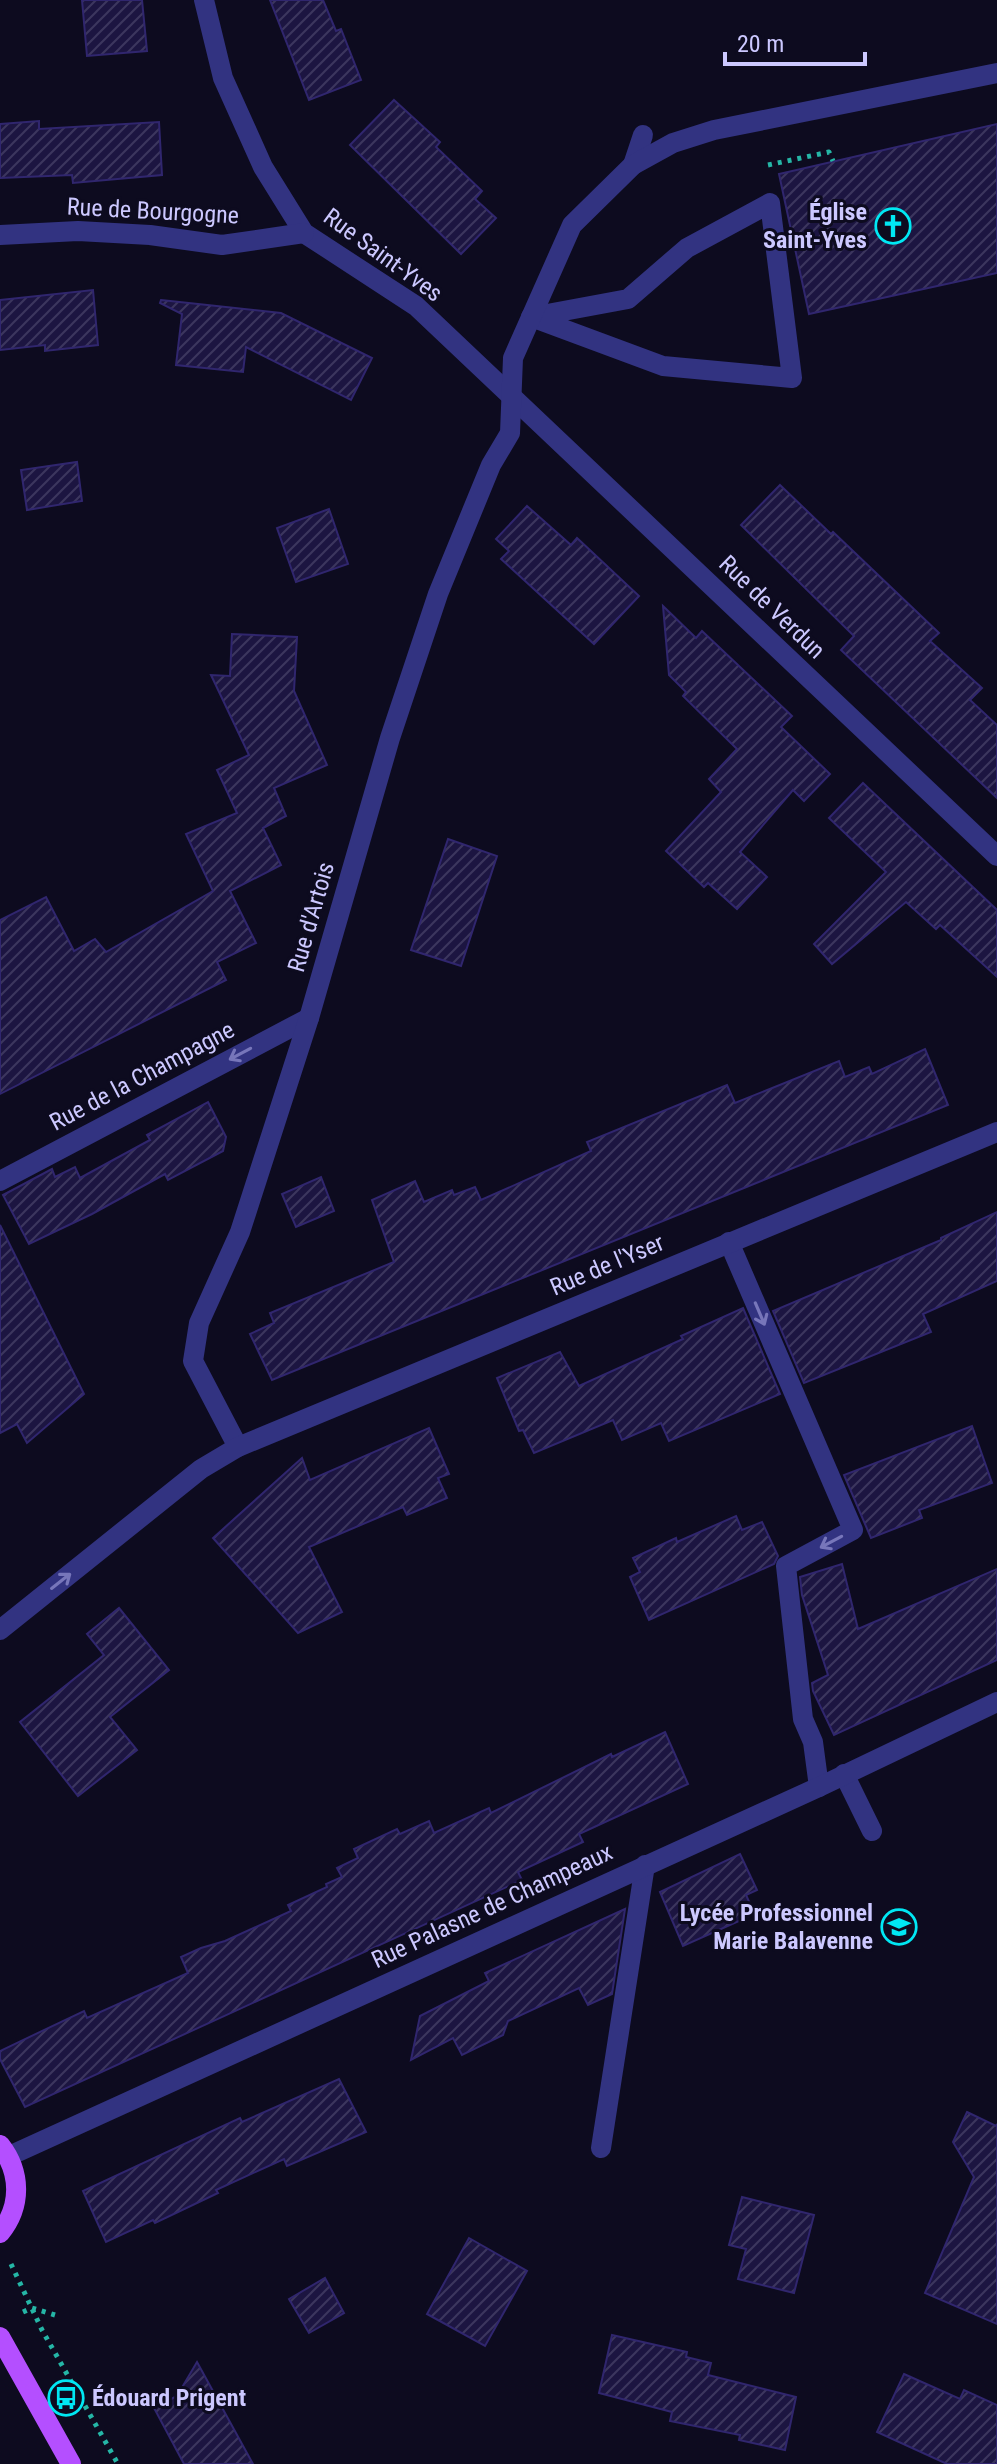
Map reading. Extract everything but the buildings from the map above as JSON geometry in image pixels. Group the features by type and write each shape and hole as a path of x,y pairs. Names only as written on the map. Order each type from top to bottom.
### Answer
{"main road":[{"path":"0,2233 9,2222 17,2200 17,2177 4,2150"},
{"path":"0,2337 71,2464"}],"street":[{"name":"Rue Saint-Yves","path":"204,0 223,78 263,167 304,233 416,306 511,396"},
{"path":"633,165 673,143 754,114 997,73"},
{"path":"633,165 643,135"},
{"name":"Rue d'Artois","path":"238,1447 193,1361 199,1323 240,1232 309,1018 390,738 438,594 491,465 510,433 513,358 572,225 633,165"},
{"path":"770,203 792,378 663,366 531,317 628,299 687,248 770,203"},
{"name":"Rue de Bourgogne","path":"0,235 78,231 150,235 222,245 304,233"},
{"name":"Rue de Verdun","path":"511,396 997,856"},
{"name":"Rue de la Champagne","path":"0,1181 309,1018"},
{"name":"Rue de l'Yser","path":"238,1447 997,1132"},
{"path":"729,1242 853,1530 786,1566 803,1719 813,1742 819,1787"},
{"path":"0,1630 201,1469 238,1447"},
{"name":"Rue Palasne de Champeaux","path":"4,2150 819,1787 997,1702"},
{"path":"844,1774 872,1831"},
{"path":"601,2148 645,1865"}],"path":[{"path":"768,165 829,152 833,161"},
{"path":"6,2257 42,2330 118,2464"}],"place":[{"name":"Église Saint-Yves","path":"893,226"},
{"name":"Lycée Professionnel Marie Balavenne","path":"899,1927"},
{"name":"Édouard Prigent","path":"66,2398"}]}
